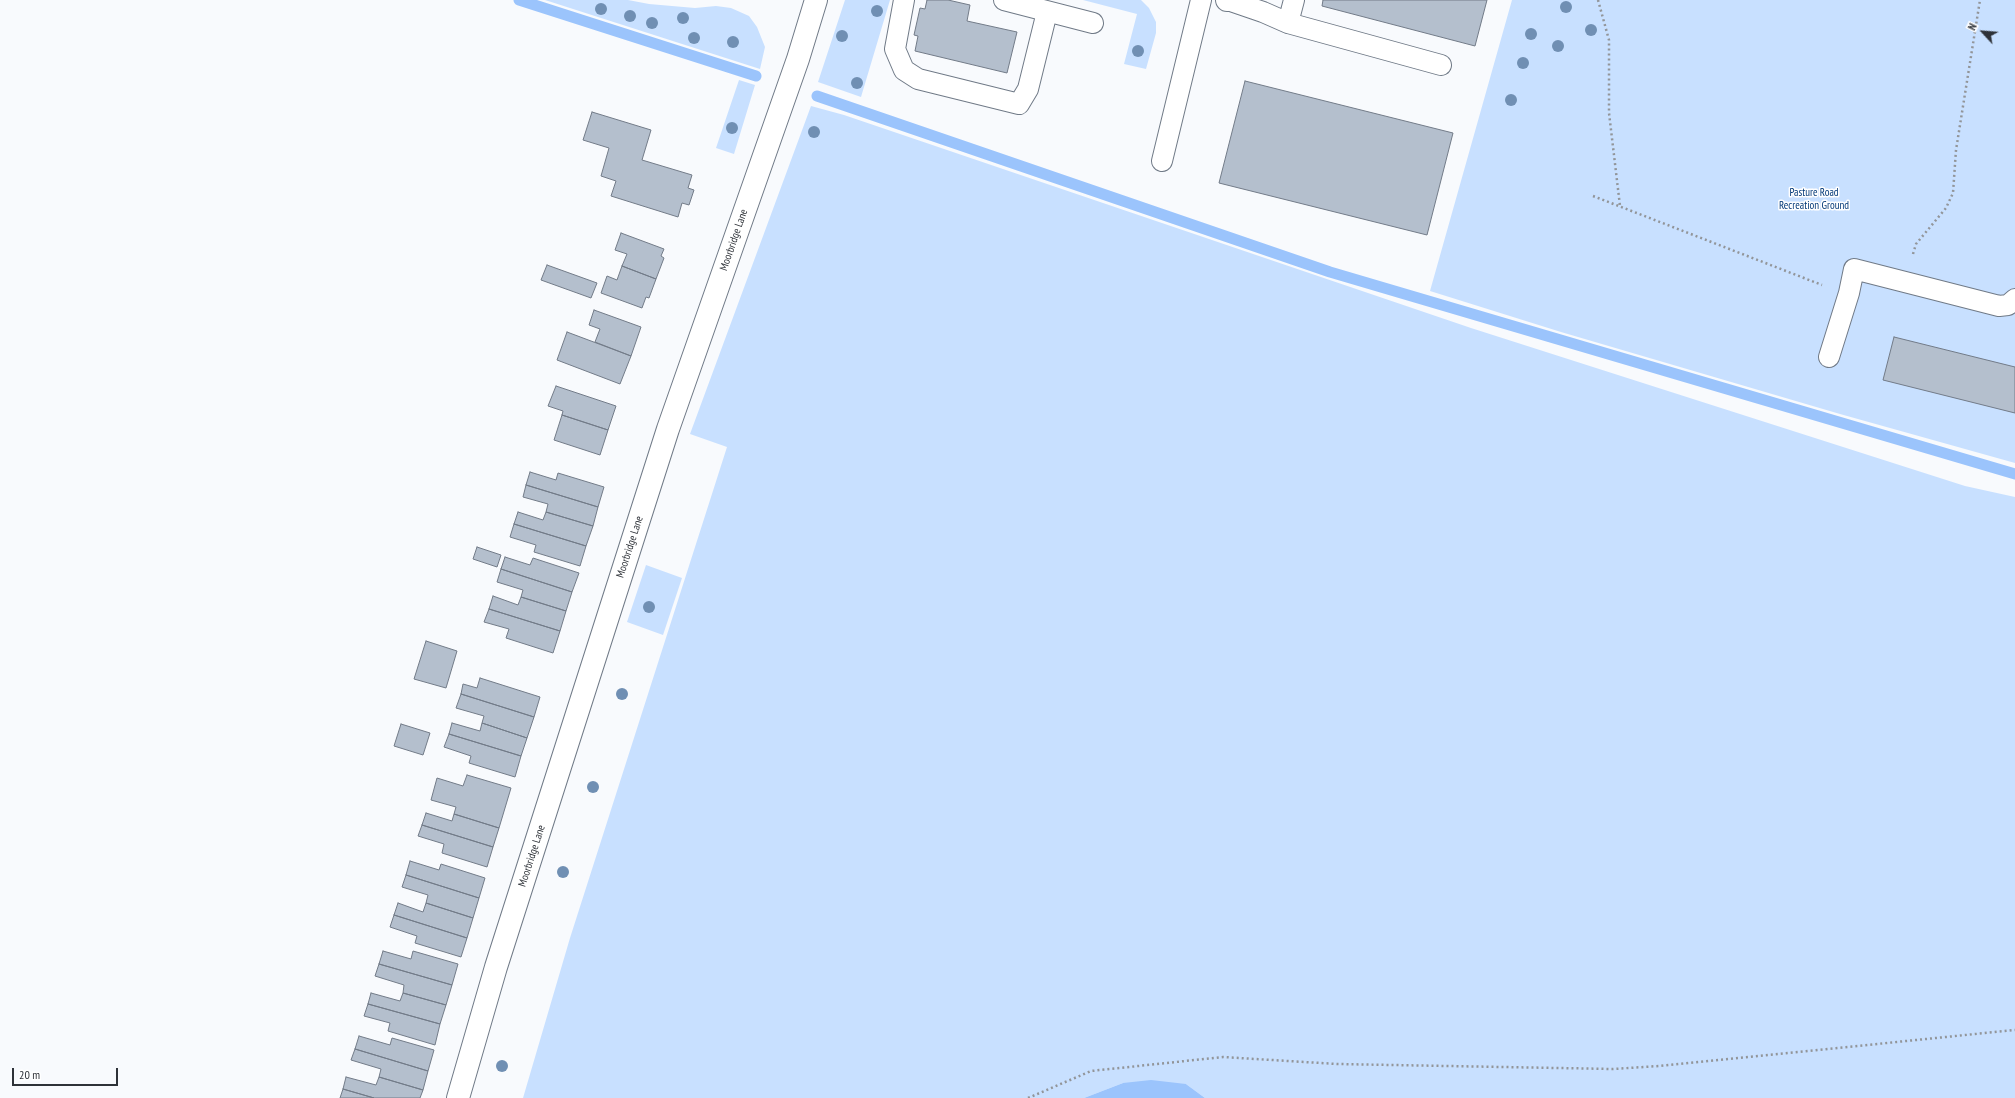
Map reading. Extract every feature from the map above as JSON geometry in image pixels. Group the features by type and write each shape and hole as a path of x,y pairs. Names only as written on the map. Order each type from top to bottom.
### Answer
{"street":[{"name":"Moorbridge Lane","path":"458,1098 496,967 668,429 798,59 816,0"}],"lane":[{"path":"904,0 896,49 904,70 918,79 1019,104 1028,89 1047,12"},
{"path":"1004,0 1093,23"},
{"path":"1162,161 1201,0"},
{"path":"1228,0 1263,12 1288,23 1441,65"},
{"path":"1288,23 1294,0"},
{"path":"1829,357 1849,293 1854,269 1999,306 2008,305 2015,299"}],"path":[{"path":"1598,0 1609,40 1609,113 1620,206"},
{"path":"1906,282 1916,244 1946,208 1953,193 1956,150 1980,0"},
{"path":"1593,196 1822,285 1849,293"},
{"path":"1028,1098 1091,1071 1223,1057 1337,1064 1613,1069 1659,1066 2015,1030"}],"green space":[{"path":"545,0 628,0 649,4 695,8 716,6 731,8 749,16 757,27 765,47 760,69"},
{"path":"845,0 890,0 861,97 818,82"},
{"path":"1083,0 1141,0 1149,8 1156,22 1156,33 1146,69 1124,64 1137,14"},
{"name":"Pasture Road Recreation Ground","path":"1512,0 2015,0 2015,463 1840,414 1561,332 1430,291"},
{"path":"739,80 755,85 734,154 716,148"},
{"path":"811,106 844,115 1471,328 1965,486 2015,497 2015,1098 1205,1098 1186,1084 1123,1083 1084,1098 523,1098 570,938 727,447 690,434"},
{"path":"646,565 682,578 663,635 627,622"}],"water":[{"path":"1151,1080 1186,1084 1205,1098 1084,1098 1123,1083"}],"building":[{"path":"927,0 948,0 970,5 967,21 1017,32 1007,73 915,51 918,36 914,35 920,8 925,9"},
{"path":"1323,0 1487,0 1475,46 1322,6"},
{"path":"1245,81 1453,133 1427,235 1219,183"},
{"path":"592,112 651,130 642,160 692,175 688,188 694,190 689,205 682,203 678,217 611,196 616,181 601,176 609,148 583,140"},
{"path":"621,233 664,249 661,256 664,258 656,279 622,266 627,254 615,250"},
{"path":"547,265 597,283 591,298 541,280"},
{"path":"622,266 656,279 649,298 646,297 642,308 601,293 607,276 617,280"},
{"path":"594,310 641,327 631,356 595,342 600,329 589,325"},
{"path":"567,332 631,356 620,384 557,360"},
{"path":"1894,337 2015,367 2015,413 1883,380"},
{"path":"556,386 616,406 608,430 562,415 563,411 548,406"},
{"path":"562,415 608,430 600,455 554,440"},
{"path":"530,472 556,480 558,473 604,487 598,507 526,485"},
{"path":"526,485 598,507 593,526 546,512 548,504 523,497"},
{"path":"518,512 543,520 546,512 593,526 586,546 514,524"},
{"path":"514,524 586,546 580,566 534,552 536,545 510,537"},
{"path":"477,547 501,555 497,567 473,559"},
{"path":"505,557 530,565 533,558 579,573 572,592 501,569"},
{"path":"501,569 572,592 566,611 521,597 523,590 497,582"},
{"path":"493,596 518,605 521,597 566,611 560,631 489,609"},
{"path":"489,609 560,631 553,653 506,638 509,629 484,622"},
{"path":"426,641 457,651 446,688 414,679"},
{"path":"480,678 540,697 534,717 461,694 463,684 477,688"},
{"path":"461,694 534,717 527,738 482,723 484,716 456,708"},
{"path":"452,723 480,731 482,723 527,738 521,756 449,734"},
{"path":"401,724 430,733 423,755 394,746"},
{"path":"449,734 521,756 515,777 469,763 471,756 444,747"},
{"path":"467,775 511,788 499,828 454,814 456,807 431,800 437,778 463,786"},
{"path":"426,813 452,821 454,814 499,828 493,847 422,825"},
{"path":"422,825 493,847 487,867 442,853 444,844 418,836"},
{"path":"410,861 439,870 441,864 485,878 479,898 406,875"},
{"path":"406,875 479,898 473,918 426,903 428,895 402,887"},
{"path":"398,903 423,912 426,903 473,918 467,938 394,915"},
{"path":"394,915 467,938 461,957 415,943 417,936 390,927"},
{"path":"383,951 411,959 413,951 458,964 452,985 379,964"},
{"path":"379,964 452,985 446,1005 403,993 404,985 375,976"},
{"path":"371,993 400,1001 403,993 446,1005 440,1024 368,1004"},
{"path":"368,1004 440,1024 435,1045 388,1031 390,1023 364,1016"},
{"path":"359,1036 390,1045 392,1038 434,1050 428,1071 355,1049"},
{"path":"355,1049 428,1071 423,1090 379,1077 381,1069 351,1060"},
{"path":"346,1077 376,1085 379,1077 423,1090 420,1098 374,1098 343,1089"},
{"path":"343,1089 374,1098 340,1098"}],"waterway":[{"path":"519,0 756,76"},
{"path":"817,96 1330,272 2015,474"}]}
